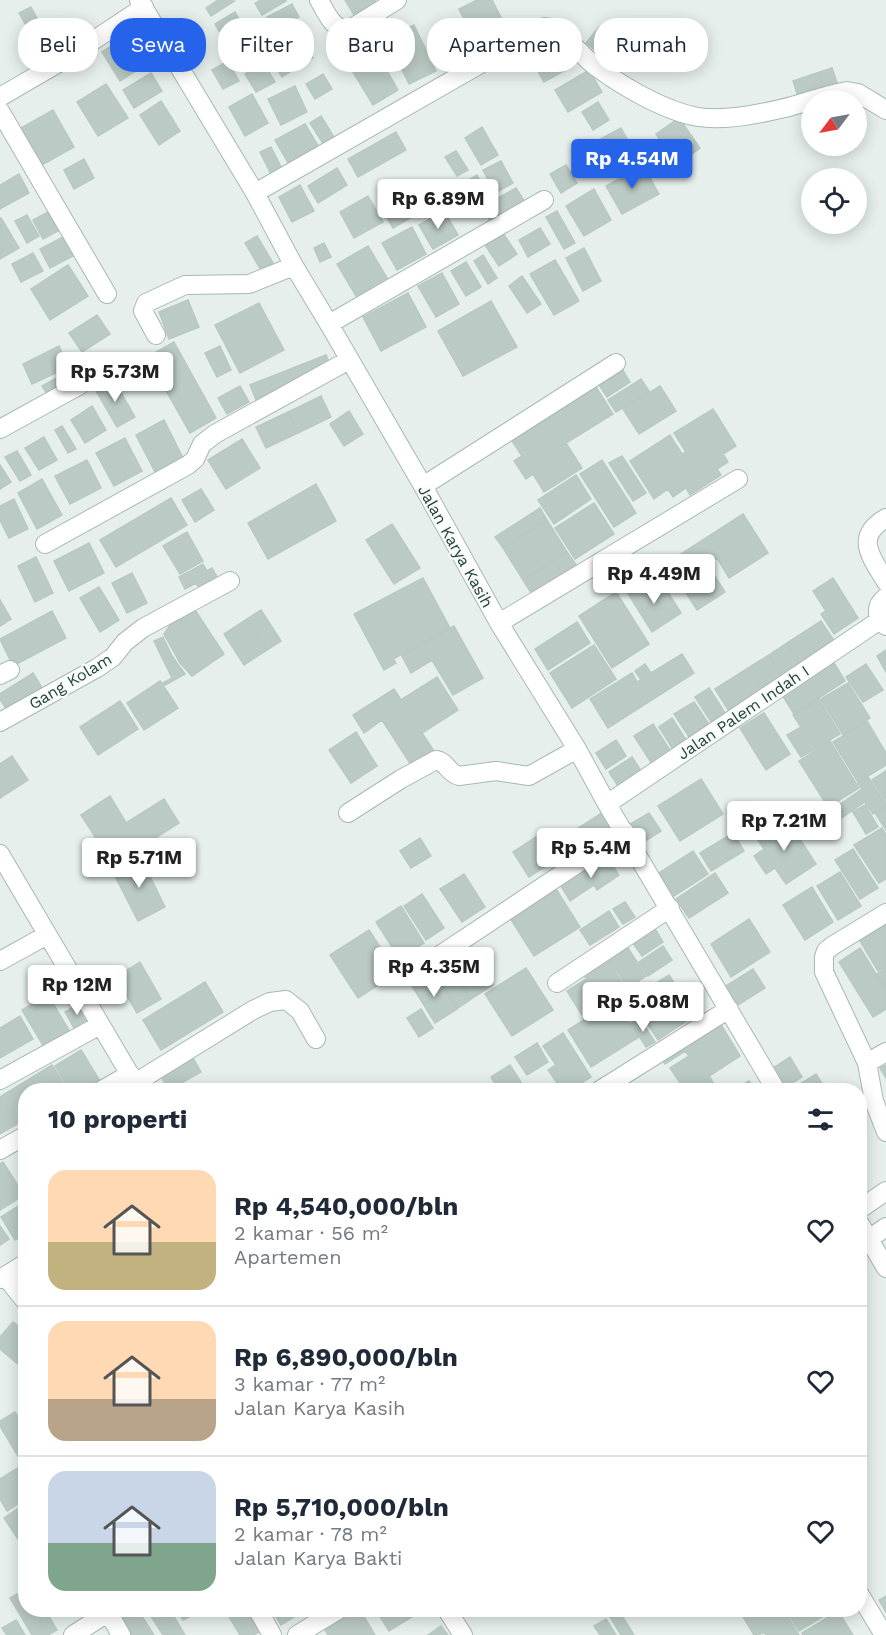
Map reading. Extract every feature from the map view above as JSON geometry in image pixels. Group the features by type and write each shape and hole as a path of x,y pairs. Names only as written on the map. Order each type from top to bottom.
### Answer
{"street":[{"path":"318,0 335,25 345,30 397,0"},
{"path":"0,97 67,58 141,4"},
{"name":"Jalan Karya Kasih","path":"141,4 255,193 294,266 423,486 499,623 577,749 607,804 772,1083"},
{"path":"255,193 545,27 558,32 594,66 634,90 671,110 699,117 729,117 780,110 847,91 858,93 886,110"},
{"path":"0,111 107,294"},
{"path":"329,324 544,200"},
{"path":"156,335 143,311 146,303 185,285 249,284 294,266"},
{"path":"45,544 188,465 195,459 202,444 215,434 349,360"},
{"path":"423,486 616,363"},
{"path":"0,429 80,385"},
{"path":"499,623 738,479"},
{"path":"886,518 875,525 867,540 871,558 886,582"},
{"name":"Gang Kolam","path":"0,723 97,668 113,657 124,642 143,628 230,581"},
{"path":"883,623 877,611 878,606 886,597"},
{"name":"Jalan Palem Indah I","path":"607,804 883,623"},
{"path":"348,813 436,760 441,760 454,775 459,776 496,771 530,776 577,749"},
{"path":"425,965 625,832"},
{"path":"0,854 134,1082 270,1002 286,1000 300,1011 316,1039"},
{"path":"557,982 670,908"},
{"path":"886,913 832,946 826,951 823,964 827,982 867,1063 874,1101 886,1132"},
{"path":"0,961 47,934"},
{"path":"611,1083 729,1009"},
{"path":"0,1080 100,1025"},
{"path":"867,1063 886,1052"},
{"path":"0,1150 18,1140"},
{"path":"867,1204 886,1191"},
{"path":"867,1231 886,1227"},
{"path":"867,1237 886,1268"},
{"path":"18,1268 2,1278 18,1294"},
{"path":"867,1606 884,1635"},
{"path":"72,1635 100,1617"},
{"path":"113,1617 121,1635"},
{"path":"262,1617 272,1635"},
{"path":"297,1635 327,1617"},
{"path":"451,1617 463,1635"}],"building":[{"path":"218,0 234,1 211,16 206,8"},
{"path":"261,0 286,1 262,15 255,3"},
{"path":"345,0 375,0 378,5 356,18"},
{"path":"477,0 492,0 501,18 464,18 459,9"},
{"path":"292,4 299,17 268,18"},
{"path":"31,7 37,18 22,18 19,13"},
{"path":"235,12 238,18 225,18"},
{"path":"415,27 427,52 427,72 434,72 409,84 403,72 415,72"},
{"path":"594,33 594,49 586,43"},
{"path":"110,47 110,65 102,52"},
{"path":"218,67 218,72 234,72 239,81 223,89 212,70"},
{"path":"832,68 839,88 801,90 801,99 799,100 793,81"},
{"path":"589,70 602,92 568,112 555,90"},
{"path":"114,72 134,72 120,81"},
{"path":"269,72 275,82 256,92 245,74"},
{"path":"279,72 290,72 282,77"},
{"path":"353,72 388,72 398,90 373,105"},
{"path":"538,72 562,72 544,82"},
{"path":"151,73 162,91 134,108 123,90"},
{"path":"323,74 332,89 315,99 306,84"},
{"path":"106,84 128,118 98,136 77,102"},
{"path":"295,86 307,112 281,125 268,99"},
{"path":"252,94 268,123 245,136 229,107"},
{"path":"161,101 180,131 159,145 140,115"},
{"path":"598,102 609,120 593,130 582,112"},
{"path":"53,110 74,147 42,165 21,128"},
{"path":"321,116 335,139 324,145 310,123"},
{"path":"679,118 700,148 677,165 656,134"},
{"path":"305,124 320,149 290,166 275,140"},
{"path":"482,127 498,155 481,165 465,138"},
{"path":"621,128 632,148 594,169 582,149"},
{"path":"396,132 406,150 358,177 348,159"},
{"path":"271,147 283,171 272,176 260,152"},
{"path":"456,151 468,170 457,176 445,157"},
{"path":"84,159 94,178 74,189 64,170"},
{"path":"501,161 513,183 495,193 483,170"},
{"path":"566,165 577,183 561,193 550,174"},
{"path":"643,166 659,194 622,214 606,186"},
{"path":"337,168 347,185 318,203 308,186"},
{"path":"19,174 29,193 0,209 0,185"},
{"path":"477,175 485,190 469,199 461,184"},
{"path":"300,185 314,211 292,222 279,197"},
{"path":"516,188 528,207 494,227 482,207"},
{"path":"594,189 611,220 584,236 566,206"},
{"path":"455,191 467,212 459,217 446,196"},
{"path":"368,196 383,222 354,238 340,212"},
{"path":"410,202 417,214 393,228 386,216"},
{"path":"444,211 458,235 433,249 419,225"},
{"path":"557,211 575,243 564,249 546,217"},
{"path":"48,212 58,231 43,239 33,220"},
{"path":"27,215 39,236 27,243 15,221"},
{"path":"0,219 19,248 0,259"},
{"path":"412,227 426,254 397,270 382,243"},
{"path":"540,228 550,244 528,257 519,240"},
{"path":"503,233 517,254 499,266 485,245"},
{"path":"257,236 273,263 261,270 245,243"},
{"path":"63,237 73,256 50,268 40,249"},
{"path":"324,243 331,257 320,262 314,248"},
{"path":"368,246 387,278 356,296 337,264"},
{"path":"584,248 601,281 583,291 566,258"},
{"path":"33,253 43,271 21,282 12,264"},
{"path":"483,255 497,278 488,284 474,261"},
{"path":"555,260 579,301 554,315 530,274"},
{"path":"466,262 481,287 466,296 451,271"},
{"path":"68,265 88,296 50,320 31,289"},
{"path":"442,273 459,304 436,317 418,286"},
{"path":"522,276 541,304 527,313 509,286"},
{"path":"408,293 426,327 381,351 363,317"},
{"path":"188,300 199,327 169,339 159,312"},
{"path":"491,301 517,347 463,376 438,331"},
{"path":"259,303 284,350 240,373 215,325"},
{"path":"97,315 110,334 82,352 69,333"},
{"path":"174,342 216,418 190,433 147,357"},
{"path":"59,346 69,367 32,384 23,364"},
{"path":"220,346 231,370 217,377 205,353"},
{"path":"326,355 332,369 256,400 250,385"},
{"path":"619,364 630,382 607,397 595,379"},
{"path":"62,375 70,387 50,398 42,386"},
{"path":"113,379 135,417 117,427 95,389"},
{"path":"641,379 649,391 616,412 608,400"},
{"path":"240,386 249,402 227,414 218,398"},
{"path":"660,386 676,411 639,434 623,409"},
{"path":"596,387 613,414 566,443 582,468 544,492 533,474 526,479 514,461 522,456 512,441"},
{"path":"321,396 331,417 298,433 288,412"},
{"path":"92,406 106,430 85,443 71,420"},
{"path":"713,409 736,446 723,454 728,462 717,469 721,475 690,495 686,488 673,497 668,489 654,499 630,461 670,435 682,454 686,452 674,433"},
{"path":"349,411 363,434 344,446 330,424"},
{"path":"288,412 298,433 266,448 256,427"},
{"path":"164,420 183,458 155,472 136,435"},
{"path":"62,426 76,449 68,453 55,430"},
{"path":"44,437 57,460 39,470 25,448"},
{"path":"125,438 142,471 114,486 96,453"},
{"path":"242,439 260,468 226,489 208,460"},
{"path":"17,451 31,475 20,481 5,457"},
{"path":"622,456 646,493 633,501 609,463"},
{"path":"87,460 101,488 70,504 55,476"},
{"path":"602,460 636,513 614,527 580,474"},
{"path":"0,465 11,482 0,489"},
{"path":"576,475 591,499 554,524 538,500"},
{"path":"42,479 62,515 37,529 18,493"},
{"path":"316,484 336,521 268,559 248,523"},
{"path":"201,489 214,510 195,522 182,500"},
{"path":"171,498 187,525 116,567 100,540"},
{"path":"14,499 28,529 9,538 0,520 0,506"},
{"path":"594,503 614,534 575,559 555,528"},
{"path":"540,508 547,520 503,548 495,537"},
{"path":"743,514 768,553 729,578 717,558 707,564 725,592 697,610 667,563"},
{"path":"547,520 567,552 523,580 503,548"},
{"path":"392,524 420,568 394,584 366,540"},
{"path":"187,532 203,561 180,574 163,546"},
{"path":"89,543 104,573 69,591 54,561"},
{"path":"567,552 580,570 535,599 523,580"},
{"path":"36,557 53,593 35,602 18,566"},
{"path":"203,564 207,571 212,568 220,582 202,592 196,583 185,589 179,577"},
{"path":"132,573 147,603 127,613 112,583"},
{"path":"423,578 450,628 393,659 396,663 384,670 354,614"},
{"path":"833,578 858,618 834,634 821,614 826,611 813,591"},
{"path":"661,581 681,613 652,632 627,592 643,582 648,590"},
{"path":"99,587 119,620 100,632 80,598"},
{"path":"616,592 649,644 612,668 579,616"},
{"path":"0,600 11,619 0,626"},
{"path":"195,610 224,654 192,676 180,663 164,634 170,625"},
{"path":"261,610 281,641 267,650 247,619"},
{"path":"52,611 66,638 13,666 0,639"},
{"path":"247,619 267,650 244,665 224,634"},
{"path":"821,621 837,645 802,667 787,643"},
{"path":"577,622 590,643 548,670 535,649"},
{"path":"454,626 483,678 453,695 432,660 411,673 402,656"},
{"path":"163,637 172,656 185,674 165,685 163,683 172,678 154,641"},
{"path":"787,643 802,667 784,679 769,655"},
{"path":"594,645 616,679 572,708 550,673"},
{"path":"886,650 886,672 877,656"},
{"path":"682,654 694,673 608,728 590,699 632,673 637,682 641,680 635,671 645,664 651,673"},
{"path":"769,655 784,679 763,692 748,668"},
{"path":"834,663 845,681 794,714 782,695"},
{"path":"866,664 883,690 863,702 846,677"},
{"path":"748,668 763,692 730,713 715,689"},
{"path":"33,673 44,691 9,713 0,699 0,694"},
{"path":"437,677 458,710 422,733 436,754 413,768 382,720 364,733 353,715 394,689 401,700"},
{"path":"160,681 178,708 144,730 127,703"},
{"path":"848,683 870,718 843,735 821,699"},
{"path":"709,688 729,719 715,728 695,697"},
{"path":"819,699 840,734 801,757 787,735 801,727 793,715"},
{"path":"120,701 138,729 98,755 80,727"},
{"path":"694,702 711,727 691,740 674,714"},
{"path":"764,713 790,754 766,770 740,728"},
{"path":"672,718 688,743 674,751 659,727"},
{"path":"867,721 886,753 886,765 858,782 833,742"},
{"path":"653,724 673,755 654,767 634,736"},
{"path":"356,732 377,766 351,783 329,750"},
{"path":"616,740 626,756 606,769 596,753"},
{"path":"830,741 859,788 828,807 799,761"},
{"path":"12,756 28,780 0,798 0,764"},
{"path":"632,757 643,774 620,789 609,772"},
{"path":"886,771 886,801 872,780"},
{"path":"868,777 886,804 873,814 865,802 840,819 833,809 862,789 858,783"},
{"path":"701,779 723,814 680,841 658,806"},
{"path":"110,796 126,823 164,799 179,823 113,865 81,815"},
{"path":"865,805 878,827 866,834 853,812"},
{"path":"886,806 886,830 875,813"},
{"path":"603,812 615,831 586,849 574,831"},
{"path":"649,813 661,831 639,845 627,826"},
{"path":"786,818 816,864 786,884 775,868 766,874 754,856 764,849 756,837"},
{"path":"882,828 886,835 886,879 879,883 854,845"},
{"path":"548,829 564,854 529,877 513,852"},
{"path":"733,833 744,851 711,871 700,853"},
{"path":"420,838 431,856 411,868 400,851"},
{"path":"853,849 878,888 860,899 835,860"},
{"path":"693,851 708,874 674,896 659,873"},
{"path":"606,856 619,875 597,890 594,885 570,901 561,886"},
{"path":"141,858 165,907 138,921 113,872"},
{"path":"840,872 861,906 838,920 817,886"},
{"path":"715,873 728,893 689,918 676,899"},
{"path":"464,874 485,907 462,922 440,889"},
{"path":"812,887 833,922 805,940 783,905"},
{"path":"556,889 580,927 534,956 510,918"},
{"path":"422,894 444,928 426,940 404,906"},
{"path":"625,902 635,917 623,924 613,909"},
{"path":"401,906 424,943 399,958 376,922"},
{"path":"609,911 619,927 590,945 580,930"},
{"path":"749,919 770,952 731,977 711,944"},
{"path":"886,925 886,966 878,971 860,941"},
{"path":"655,929 663,942 642,956 633,943"},
{"path":"369,930 397,973 358,998 330,955"},
{"path":"663,946 672,960 648,976 639,962"},
{"path":"628,948 646,976 628,988 609,959"},
{"path":"860,948 886,990 886,1009 873,1017 839,962"},
{"path":"471,950 493,985 471,999 449,964"},
{"path":"608,960 626,989 602,1004 584,975"},
{"path":"140,962 161,999 137,1013 116,977"},
{"path":"447,964 470,1000 458,1008 435,972"},
{"path":"526,968 553,1010 512,1036 485,994"},
{"path":"886,968 886,987 877,974"},
{"path":"753,969 765,988 733,1008 721,989"},
{"path":"434,972 457,1009 435,1023 412,986"},
{"path":"669,975 676,986 636,1011 629,1000"},
{"path":"586,979 601,1002 582,1015 567,991"},
{"path":"205,982 223,1012 161,1050 143,1020"},
{"path":"683,992 697,1014 658,1040 643,1017"},
{"path":"48,995 70,1032 44,1047 22,1010"},
{"path":"615,1000 639,1037 591,1067 568,1030"},
{"path":"79,1004 89,1020 74,1028 65,1012"},
{"path":"421,1009 433,1028 419,1037 407,1018"},
{"path":"20,1016 33,1039 0,1058 0,1028"},
{"path":"639,1018 655,1042 646,1047 631,1023"},
{"path":"717,1018 740,1056 709,1076 713,1083 680,1083 670,1068 689,1056 685,1051 665,1064 659,1055"},
{"path":"563,1033 591,1077 581,1083 557,1083 548,1070 556,1065 543,1046"},
{"path":"537,1043 548,1062 527,1075 515,1057"},
{"path":"81,1050 100,1081 97,1083 66,1083 55,1066"},
{"path":"189,1051 201,1072 181,1083 165,1083 157,1070"},
{"path":"790,1057 802,1077 792,1083 776,1083 767,1072"},
{"path":"52,1065 64,1083 23,1083"},
{"path":"510,1065 522,1083 495,1083 491,1077"},
{"path":"886,1065 886,1078 880,1068"},
{"path":"816,1074 822,1083 801,1083"},
{"path":"18,1086 18,1124 0,1134 0,1097"},
{"path":"3,1162 18,1186 18,1199 0,1210 0,1164"},
{"path":"18,1206 18,1238 15,1240 1,1217"},
{"path":"0,1226 9,1239 0,1245"},
{"path":"13,1322 18,1326 18,1364 0,1349 0,1337"},
{"path":"15,1412 18,1417 18,1456 0,1426 0,1421"},
{"path":"16,1469 18,1472 18,1504 7,1511 0,1499 0,1479"},
{"path":"18,1508 18,1539 4,1518"},
{"path":"18,1594 18,1611 10,1598"},
{"path":"886,1596 886,1612 879,1600"},
{"path":"21,1617 49,1617 57,1630 48,1635 32,1635"},
{"path":"118,1617 142,1617 154,1635 129,1635"},
{"path":"151,1617 174,1617 185,1635 163,1635"},
{"path":"229,1617 251,1617 260,1631 254,1635 240,1635"},
{"path":"276,1617 294,1617 281,1625"},
{"path":"337,1617 364,1617 375,1635 328,1635 322,1625"},
{"path":"380,1617 412,1617 389,1631"},
{"path":"610,1617 623,1617 634,1635 621,1635"},
{"path":"743,1617 788,1617 799,1635 766,1635 765,1633 754,1635"},
{"path":"790,1617 822,1617 799,1631"},
{"path":"828,1617 842,1617 853,1635 803,1635 802,1633"},
{"path":"606,1619 616,1635 600,1635 594,1626"},
{"path":"16,1620 25,1635 7,1635 2,1628"},
{"path":"441,1626 448,1635 428,1635"}]}
